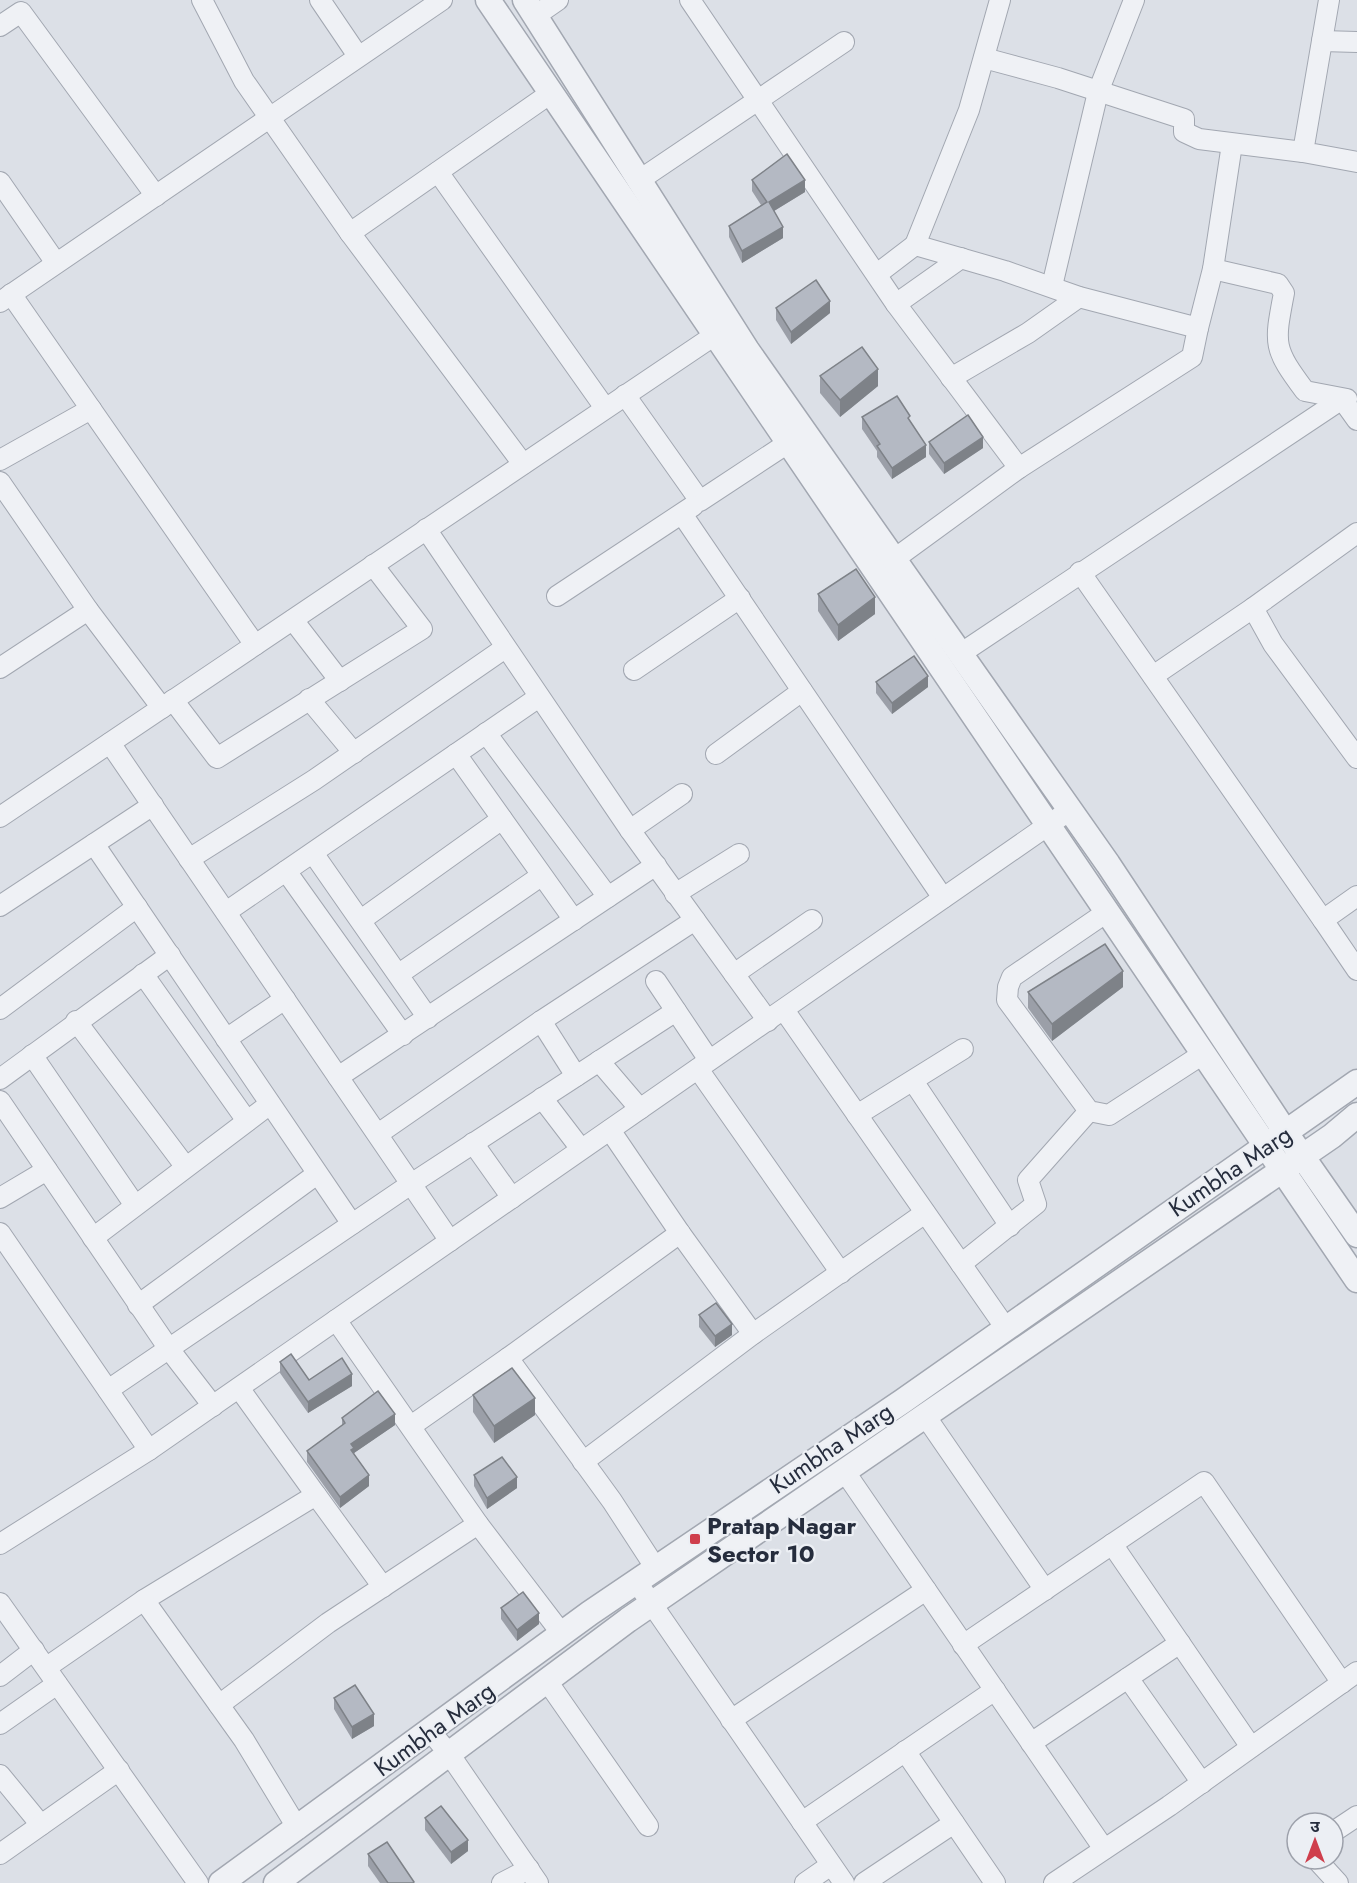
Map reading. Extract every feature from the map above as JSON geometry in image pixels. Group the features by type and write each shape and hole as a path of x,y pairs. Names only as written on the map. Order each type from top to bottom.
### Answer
{"street":[{"path":"202,0 244,81 272,117 350,233 523,464"},
{"path":"320,0 358,56"},
{"path":"255,645 91,409 5,298 442,0"},
{"path":"488,0 789,443 885,566 960,654 1070,810 1302,1157 1357,1235"},
{"path":"558,0 530,8 1047,825 1357,1280"},
{"path":"877,274 915,245 969,110 1000,0"},
{"path":"1052,286 1098,92 1134,0"},
{"path":"1303,152 1329,0"},
{"path":"695,2 757,101 896,304 1019,468"},
{"path":"0,26 21,12 156,196"},
{"path":"1322,40 1357,42"},
{"path":"638,181 844,42"},
{"path":"984,58 1184,119 1184,132 1199,139 1303,152 1357,162"},
{"path":"350,233 551,93"},
{"path":"885,566 1019,468 1192,357 1213,269 1232,144"},
{"path":"438,172 605,408"},
{"path":"0,182 56,263"},
{"path":"915,245 1052,286 1079,297 1198,328"},
{"path":"896,304 961,258"},
{"path":"1213,269 1278,284 1284,293 1276,345 1287,367 1305,391 1350,400"},
{"path":"951,378 1028,333 1079,297"},
{"path":"0,817 715,335"},
{"path":"625,395 700,501"},
{"path":"1350,400 1357,420"},
{"path":"960,654 1080,572 1163,520 1304,422 1350,400"},
{"path":"0,460 91,409"},
{"path":"557,596 789,443"},
{"path":"0,482 88,610 217,758 422,629 373,565"},
{"path":"682,514 943,898"},
{"path":"426,529 630,830 768,1021"},
{"path":"1153,676 1357,532"},
{"path":"1080,572 1357,970"},
{"path":"634,670 740,598"},
{"path":"1252,608 1274,644 1357,758"},
{"path":"0,668 88,610"},
{"path":"292,620 340,681"},
{"path":"189,859 354,753 505,648"},
{"path":"716,754 802,691"},
{"path":"226,912 539,697"},
{"path":"309,699 354,753"},
{"path":"486,733 608,897"},
{"path":"110,743 450,1240"},
{"path":"456,754 574,920"},
{"path":"630,830 682,794"},
{"path":"0,906 153,805"},
{"path":"0,1544 149,1450 1070,810"},
{"path":"361,920 502,819"},
{"path":"94,844 352,1224"},
{"path":"313,853 428,1018"},
{"path":"675,894 739,854"},
{"path":"338,1077 656,865"},
{"path":"286,871 403,1035"},
{"path":"399,974 541,876"},
{"path":"1323,921 1357,896"},
{"path":"0,1009 137,907"},
{"path":"1107,912 1012,977 1007,1000 1089,1111 1109,1115 1203,1054"},
{"path":"734,974 812,920"},
{"path":"378,1134 540,1021 694,921"},
{"path":"0,1079 76,1021 170,956"},
{"path":"143,974 247,1121"},
{"path":"656,981 676,1011 703,1065 841,1272"},
{"path":"226,1039 285,999"},
{"path":"784,1010 1005,1327"},
{"path":"108,1390 411,1184 676,1011"},
{"path":"76,1021 185,1166"},
{"path":"540,1021 576,1076"},
{"path":"858,1115 963,1049"},
{"path":"32,1055 134,1204"},
{"path":"599,1061 640,1109"},
{"path":"913,1081 1010,1226"},
{"name":"Kumbha Marg","path":"221,1883 645,1574 903,1401 1005,1327 1357,1082"},
{"path":"542,1098 581,1149"},
{"path":"0,1101 168,1349 213,1406"},
{"path":"93,1238 134,1204 270,1104"},
{"path":"961,1264 1036,1204 1028,1180 1089,1111"},
{"name":"Kumbha Marg","path":"276,1883 652,1604 1302,1157 1357,1114"},
{"path":"610,1130 680,1233 753,1334"},
{"path":"473,1143 512,1198"},
{"path":"0,1198 47,1170"},
{"path":"138,1305 317,1174"},
{"path":"583,1462 753,1334 925,1213"},
{"path":"0,1233 149,1450"},
{"path":"411,1426 680,1233"},
{"path":"336,1320 478,1524 562,1634"},
{"path":"508,1358 612,1501 645,1574 652,1604 844,1883"},
{"path":"238,1388 383,1587"},
{"path":"926,1417 1045,1590"},
{"path":"845,1472 1104,1849"},
{"path":"963,1645 1204,1482 1350,1677 1202,1783 1054,1883"},
{"path":"47,1667 144,1600 316,1495"},
{"path":"219,1705 328,1623 478,1524"},
{"path":"1112,1544 1251,1748"},
{"path":"731,1720 926,1590"},
{"path":"144,1600 244,1740 298,1829"},
{"path":"0,1603 198,1883"},
{"path":"1031,1743 1180,1643"},
{"path":"0,1676 34,1650"},
{"path":"1128,1678 1202,1783"},
{"path":"548,1681 648,1826"},
{"path":"0,1724 57,1684"},
{"path":"802,1822 995,1690"},
{"path":"431,1732 450,1755 534,1876 502,1883"},
{"path":"905,1751 995,1883"},
{"path":"0,1854 119,1770"},
{"path":"0,1775 41,1825"},
{"path":"864,1883 954,1823"},
{"path":"805,1883 831,1865"},
{"path":"1327,1871 1338,1883"}],"building":[{"path":"787,154 805,180 769,202 783,227 742,251 729,226 767,202 752,180"},
{"path":"816,280 830,301 791,332 776,308"},
{"path":"862,347 878,369 840,400 820,376"},
{"path":"897,396 926,445 892,468 877,446 880,444 862,417"},
{"path":"968,415 983,437 944,463 929,442"},
{"path":"856,569 875,597 838,625 818,594"},
{"path":"914,656 928,676 892,703 876,682"},
{"path":"1105,944 1123,971 1052,1024 1028,992"},
{"path":"716,1303 732,1324 715,1336 699,1315"},
{"path":"291,1354 309,1380 342,1358 352,1374 308,1402 280,1362"},
{"path":"512,1368 535,1398 494,1426 473,1395"},
{"path":"378,1391 395,1414 351,1444 354,1448 351,1450 369,1475 340,1497 307,1451 345,1423 342,1418"},
{"path":"502,1457 517,1477 487,1498 474,1475"},
{"path":"523,1592 539,1613 517,1630 501,1608"},
{"path":"355,1685 374,1714 352,1727 334,1698"},
{"path":"441,1806 468,1840 451,1852 425,1818"},
{"path":"387,1842 413,1883 388,1883 368,1854"}],"place":[{"name":"Pratap Nagar Sector 10","path":"695,1539"}]}
